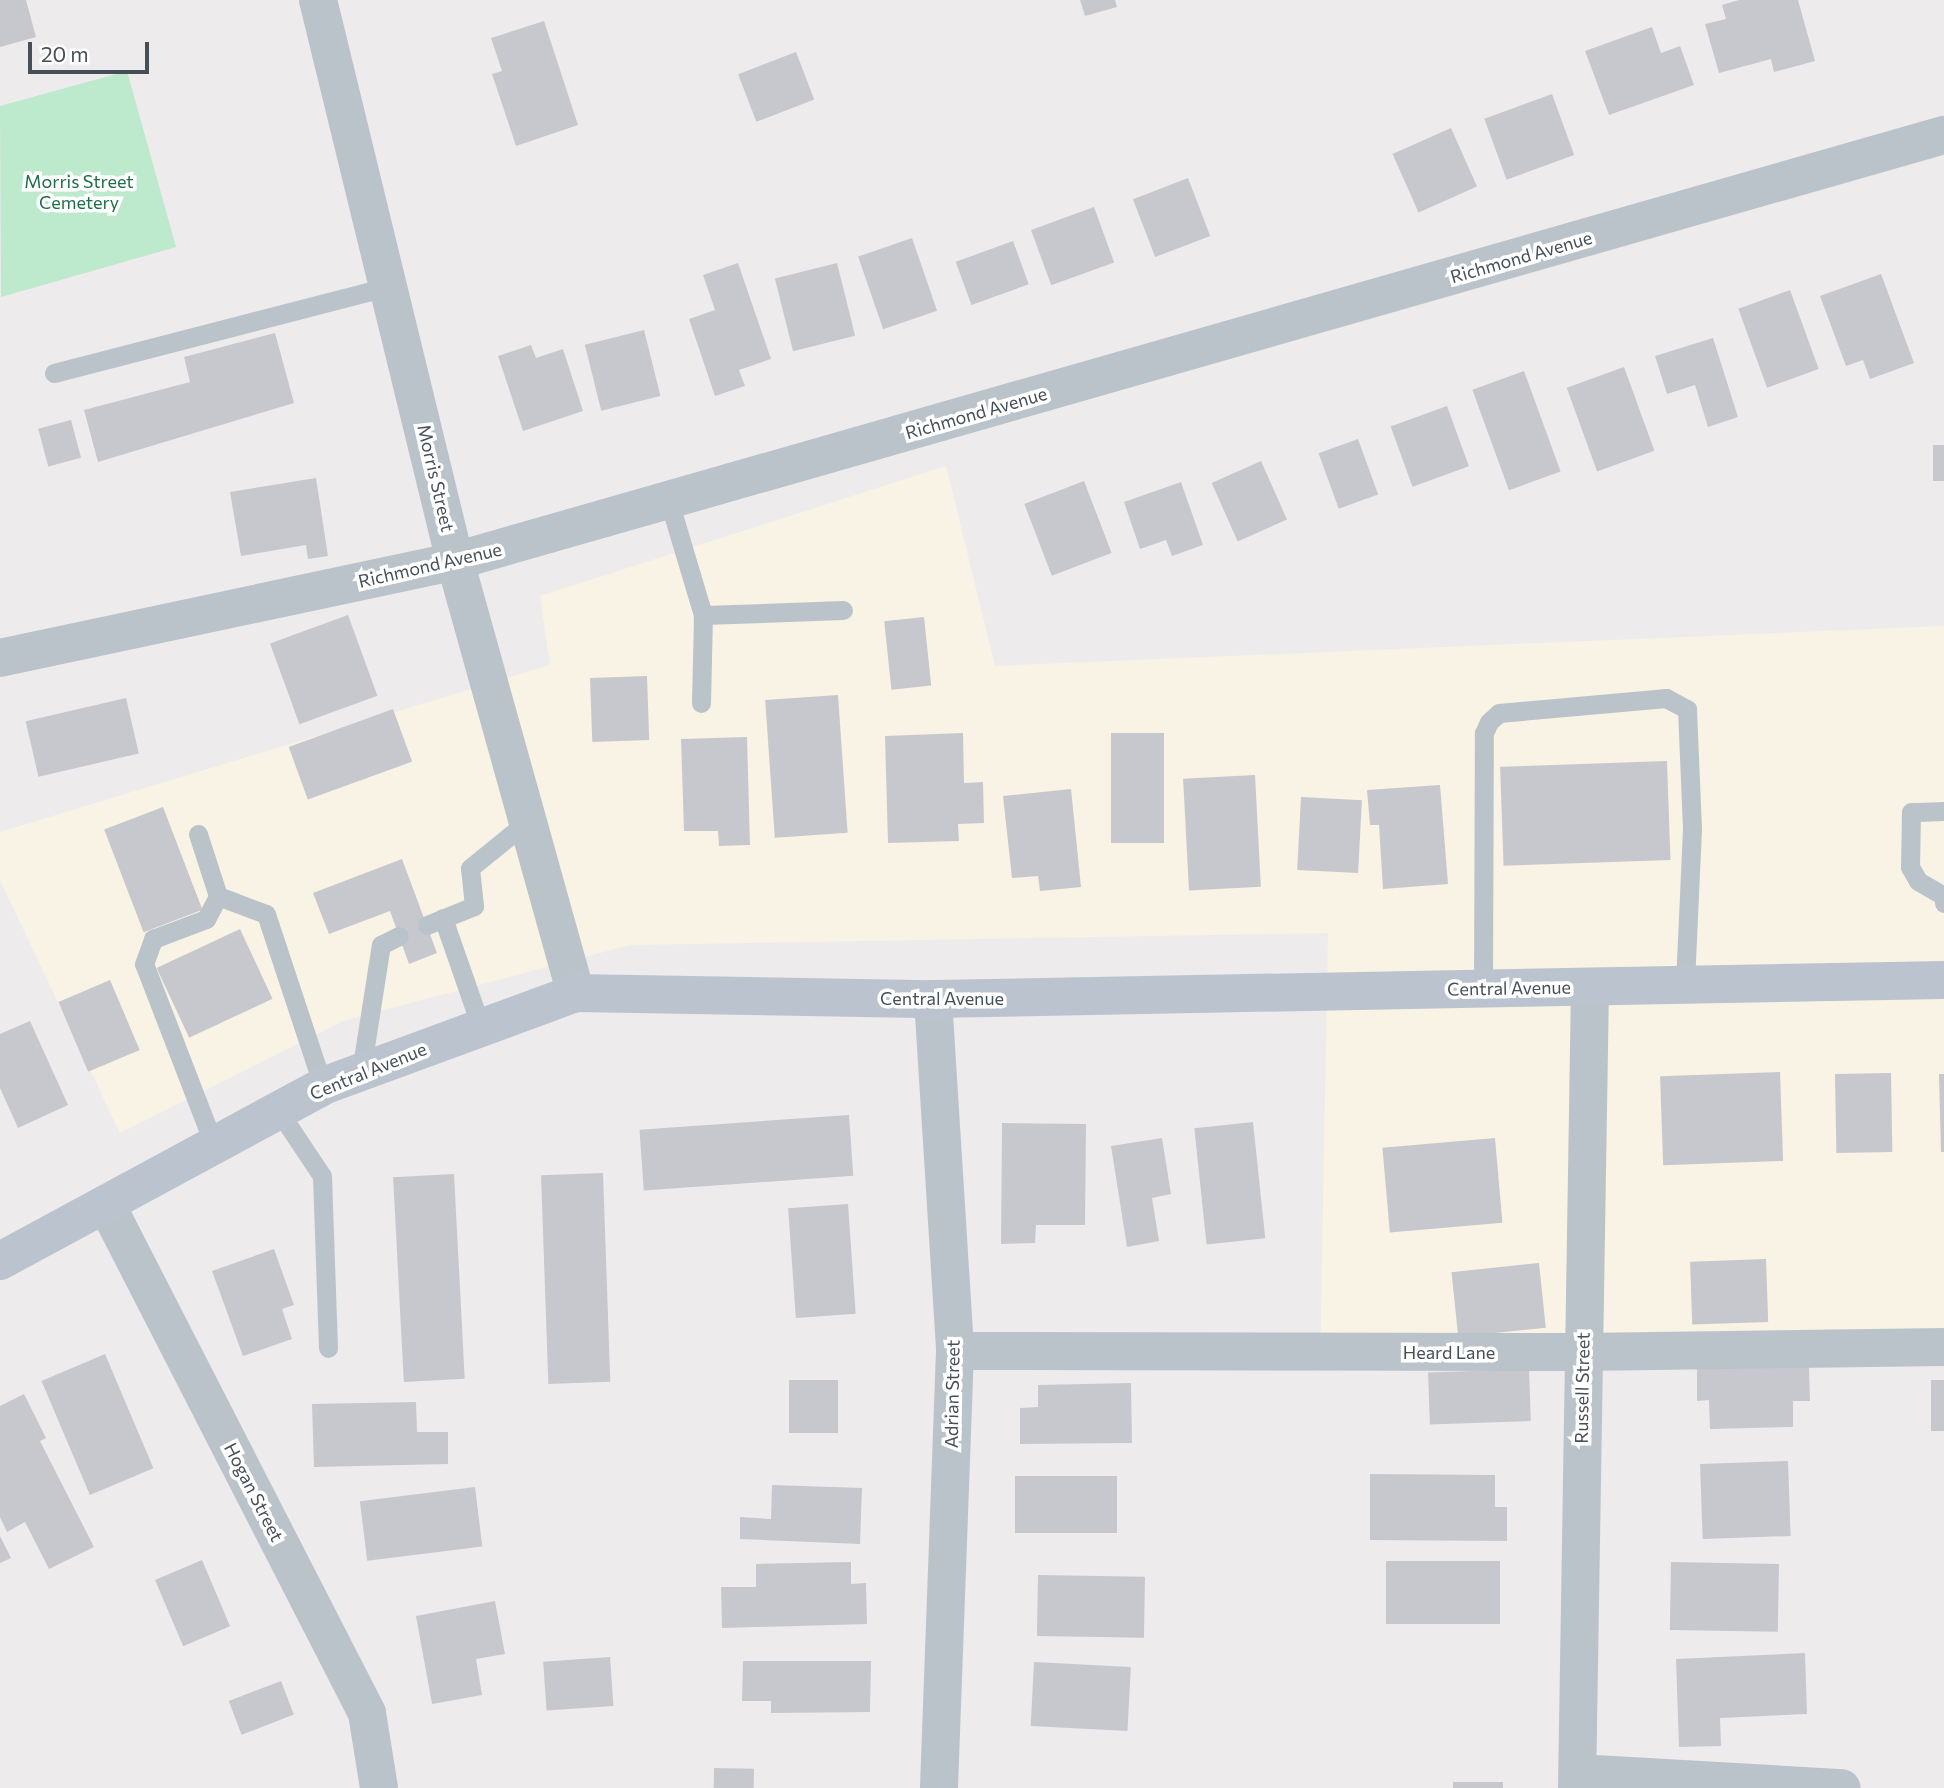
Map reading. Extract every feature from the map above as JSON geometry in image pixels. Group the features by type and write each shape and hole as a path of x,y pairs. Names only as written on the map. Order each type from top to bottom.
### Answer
{"main road":[{"name":"Central Avenue","path":"0,1261 323,1086 576,993 933,999 1944,980"}],"street":[{"name":"Morris Street","path":"318,0 391,286 455,561 576,993"},
{"name":"Richmond Avenue","path":"0,658 455,561 1944,135"},
{"name":"Russell Street","path":"1577,1781 1590,987"},
{"name":"Adrian Street","path":"933,999 955,1351 939,1788"},
{"name":"Hogan Street","path":"106,1204 367,1713 379,1788"},
{"name":"Heard Lane","path":"955,1351 1582,1352 1944,1347"},
{"path":"1577,1781 1842,1788"}],"lane":[{"path":"54,373 391,286"},
{"path":"669,501 703,615 701,703"},
{"path":"703,615 843,611"},
{"path":"1483,989 1484,733 1489,722 1499,712 1666,698 1688,709 1692,829 1685,985"},
{"path":"1944,811 1910,812 1910,867 1918,881 1944,896 1944,903"},
{"path":"481,1027 435,922 474,906 470,868 529,820"},
{"path":"198,834 218,896 206,919 153,939 144,964 214,1145"},
{"path":"218,896 266,914 323,1086"},
{"path":"361,1072 381,945 399,936"},
{"path":"278,1111 322,1176 328,1348"}],"shaded area":[{"path":"946,466 995,666 1944,626 1944,1363 1320,1371 1328,933 630,945 343,1021 120,1133 0,880 0,832 550,665 540,596"}],"green space":[{"name":"Morris Street Cemetery","path":"127,71 176,247 1,297 0,106"}],"building":[{"path":"0,0 26,0 36,37 0,47"},
{"path":"1080,0 1115,0 1117,7 1085,16"},
{"path":"1739,0 1798,0 1815,61 1774,72 1771,59 1719,73 1705,24 1726,19 1722,5"},
{"path":"544,21 578,125 516,146 492,74 502,71 491,38"},
{"path":"1652,27 1661,53 1680,46 1694,85 1609,115 1585,51"},
{"path":"796,52 814,100 756,122 738,74"},
{"path":"1552,94 1574,155 1507,180 1484,119"},
{"path":"1451,128 1477,186 1419,212 1393,154"},
{"path":"1188,178 1210,236 1155,257 1133,199"},
{"path":"1094,207 1114,262 1051,285 1031,230"},
{"path":"912,238 937,311 883,329 858,257"},
{"path":"1013,241 1029,284 971,305 956,262"},
{"path":"738,263 771,359 739,370 745,386 715,396 689,319 715,310 703,275"},
{"path":"837,263 855,336 793,351 775,278"},
{"path":"1881,274 1914,363 1870,379 1863,360 1846,366 1820,296"},
{"path":"1790,290 1819,369 1767,388 1738,309"},
{"path":"644,330 660,396 601,411 585,345"},
{"path":"275,333 294,403 98,462 84,410 190,382 184,357"},
{"path":"1713,338 1738,417 1708,427 1695,385 1667,394 1655,356"},
{"path":"531,345 536,358 563,349 583,411 523,431 498,356"},
{"path":"1624,367 1654,451 1597,471 1567,388"},
{"path":"1524,371 1561,472 1509,490 1472,390"},
{"path":"1447,406 1469,466 1413,487 1391,427"},
{"path":"71,420 81,458 48,466 38,429"},
{"path":"1358,439 1378,494 1339,509 1319,453"},
{"path":"1933,445 1944,445 1944,481 1933,481"},
{"path":"1261,461 1287,519 1238,541 1212,483"},
{"path":"316,478 328,556 308,559 306,545 241,556 230,492"},
{"path":"1084,481 1112,553 1052,576 1024,504"},
{"path":"1181,482 1203,545 1172,556 1166,540 1140,549 1124,502"},
{"path":"348,615 377,696 299,724 270,643"},
{"path":"924,617 931,686 891,690 884,621"},
{"path":"647,676 649,740 592,742 590,678"},
{"path":"838,695 848,833 775,838 765,700"},
{"path":"126,698 139,754 38,777 26,721"},
{"path":"393,709 412,762 308,800 289,747"},
{"path":"963,733 964,783 983,782 984,823 958,824 959,841 888,843 885,736"},
{"path":"1111,733 1164,733 1164,843 1111,843"},
{"path":"747,737 750,845 719,846 718,831 684,831 681,739"},
{"path":"1667,761 1670,860 1504,866 1500,767"},
{"path":"1255,775 1261,887 1189,891 1183,779"},
{"path":"1440,785 1448,884 1383,889 1379,825 1370,825 1367,790"},
{"path":"1071,789 1081,887 1040,891 1038,876 1012,878 1003,796"},
{"path":"1301,797 1362,800 1358,873 1297,870"},
{"path":"163,807 202,910 144,932 104,830"},
{"path":"402,859 437,953 409,964 390,911 329,934 313,893"},
{"path":"240,929 273,999 189,1038 157,968"},
{"path":"110,980 140,1050 88,1072 58,1002"},
{"path":"30,1021 68,1105 18,1128 0,1088 0,1034"},
{"path":"1780,1072 1783,1161 1663,1165 1660,1076"},
{"path":"1891,1073 1892,1152 1836,1153 1835,1074"},
{"path":"1939,1074 1944,1074 1944,1152 1941,1152"},
{"path":"849,1115 853,1176 644,1191 640,1130"},
{"path":"1253,1122 1265,1238 1207,1245 1194,1128"},
{"path":"1002,1123 1086,1124 1085,1225 1036,1225 1035,1243 1001,1244"},
{"path":"1162,1138 1171,1194 1152,1198 1159,1241 1127,1247 1111,1146"},
{"path":"1495,1138 1502,1223 1390,1233 1382,1148"},
{"path":"603,1173 610,1382 548,1384 541,1175"},
{"path":"454,1174 465,1379 404,1382 393,1177"},
{"path":"848,1204 856,1314 796,1318 788,1208"},
{"path":"274,1249 294,1305 282,1309 292,1339 243,1356 212,1271"},
{"path":"1766,1259 1768,1322 1692,1325 1690,1262"},
{"path":"1539,1263 1546,1328 1458,1337 1451,1272"},
{"path":"105,1354 153,1468 90,1495 41,1381"},
{"path":"1809,1366 1810,1401 1793,1401 1793,1427 1710,1429 1709,1400 1697,1401 1697,1368"},
{"path":"1529,1369 1531,1421 1430,1424 1428,1373"},
{"path":"789,1380 838,1380 838,1433 789,1433"},
{"path":"1931,1380 1944,1380 1944,1431 1931,1431"},
{"path":"1131,1383 1132,1443 1020,1444 1020,1408 1038,1407 1038,1385"},
{"path":"24,1394 46,1438 40,1441 94,1547 49,1569 25,1522 7,1532 0,1517 0,1406"},
{"path":"416,1402 417,1432 448,1432 448,1464 314,1467 312,1404"},
{"path":"1788,1461 1791,1536 1703,1539 1700,1464"},
{"path":"1370,1474 1495,1475 1495,1507 1507,1507 1507,1541 1370,1540"},
{"path":"1015,1476 1117,1476 1117,1533 1015,1533"},
{"path":"772,1485 862,1488 860,1544 740,1539 740,1517 771,1519"},
{"path":"475,1487 482,1547 367,1561 360,1501"},
{"path":"0,1536 11,1558 0,1563"},
{"path":"202,1560 230,1626 183,1646 155,1580"},
{"path":"1386,1561 1500,1561 1500,1624 1386,1624"},
{"path":"851,1562 851,1584 866,1583 867,1624 722,1628 721,1587 756,1587 756,1564"},
{"path":"1671,1562 1779,1564 1778,1632 1670,1630"},
{"path":"1038,1575 1145,1577 1144,1638 1037,1636"},
{"path":"495,1601 505,1654 476,1659 482,1695 432,1704 416,1616"},
{"path":"1805,1653 1807,1714 1720,1718 1721,1746 1679,1747 1676,1659"},
{"path":"610,1657 613,1706 547,1711 543,1662"},
{"path":"743,1661 871,1661 870,1712 771,1713 771,1701 742,1701"},
{"path":"1034,1662 1131,1667 1128,1731 1031,1726"},
{"path":"281,1681 294,1715 242,1735 229,1701"},
{"path":"714,1768 754,1769 754,1788 714,1788"},
{"path":"1453,1782 1503,1782 1503,1788 1453,1788"}]}
